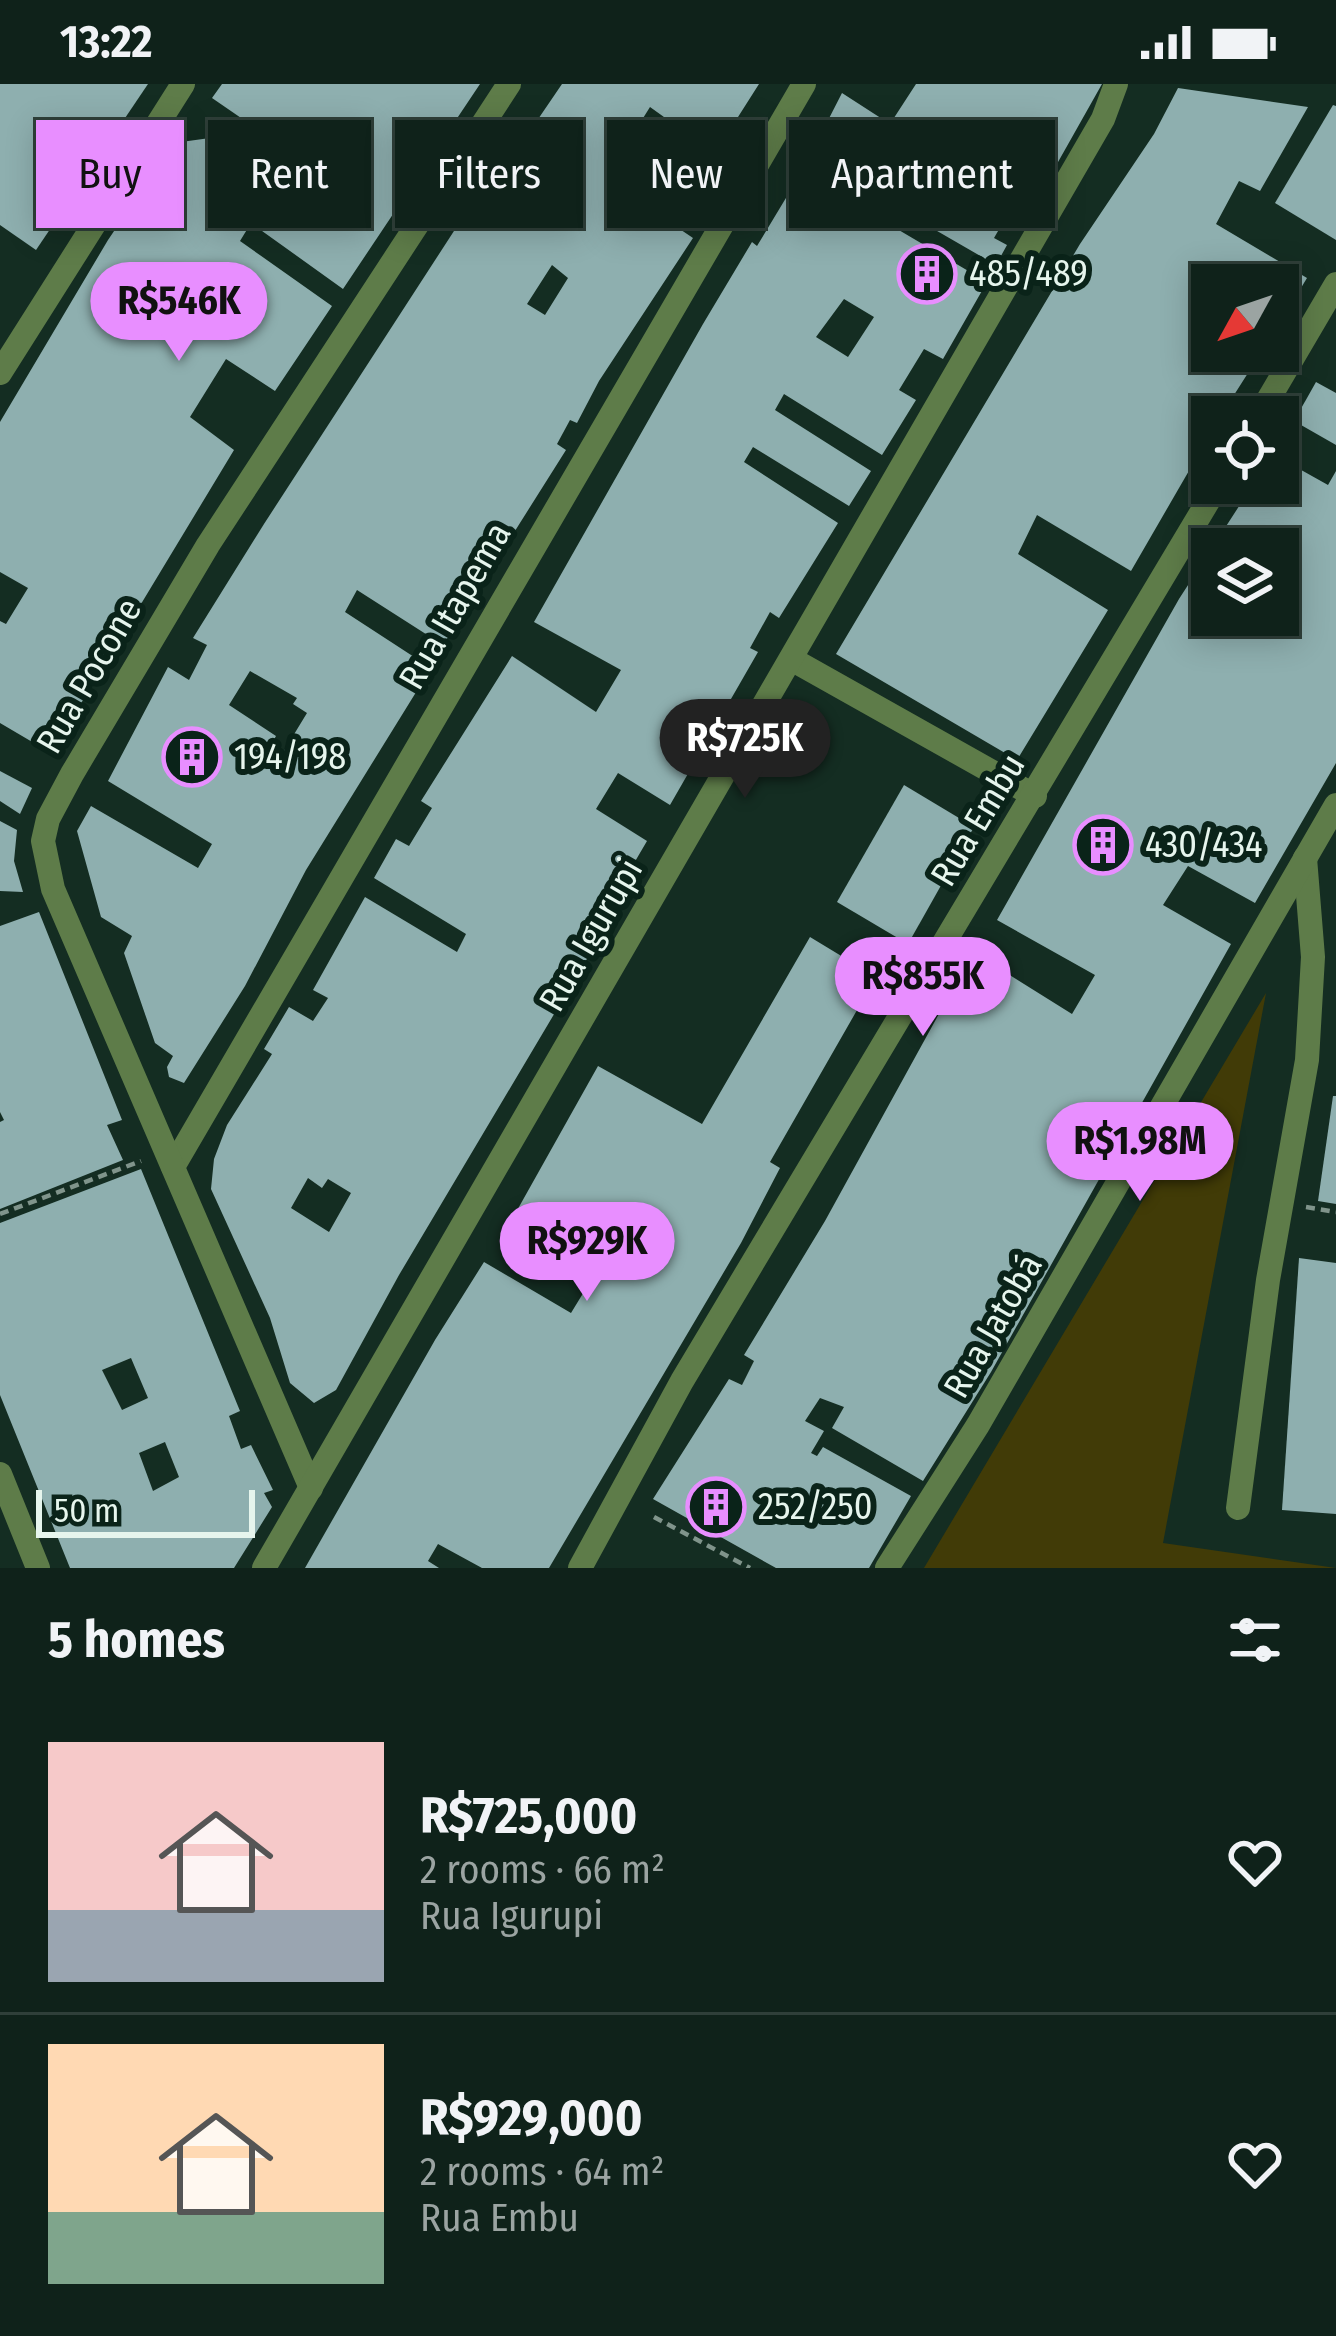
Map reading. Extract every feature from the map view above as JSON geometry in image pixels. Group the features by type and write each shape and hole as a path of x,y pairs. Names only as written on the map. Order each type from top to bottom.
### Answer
{"street":[{"path":"0,373 183,84"},
{"name":"Rua Pocone","path":"311,1488 53,889 43,841 48,819 208,545 509,84"},
{"name":"Rua Itapema","path":"172,1167 804,84"},
{"name":"Rua Igurupi","path":"264,1568 793,660 1103,119 1116,84"},
{"path":"1270,396 1336,284"},
{"name":"Rua Embu","path":"580,1568 682,1381 1207,504"},
{"path":"793,660 1035,796"},
{"name":"Rua Jatobá","path":"887,1568 978,1425 1336,805"},
{"path":"1238,1508 1268,1280 1307,1060 1313,957 1305,858"},
{"path":"0,1474 38,1568"}],"path":[{"path":"0,1214 147,1159"},
{"path":"1306,1207 1336,1212"},
{"path":"654,1517 750,1568"}],"shaded area":[{"path":"1266,993 1163,1543 1336,1568 924,1568"}],"building":[{"path":"0,84 148,84 124,120 36,120 36,228 51,228 36,250 0,225"},
{"path":"222,84 480,84 456,120 395,120 395,211 343,289 258,228 371,228 371,120 244,120 212,98"},
{"path":"562,84 759,84 736,120 668,120 650,107 642,120 607,120 607,228 678,228 693,238 599,381 577,423 570,420 557,444 566,450 443,645 357,590 345,612 431,668 306,870 245,986 184,1083 169,1077 167,1067 173,1056 155,1043 124,953 132,936 101,917 77,831 91,806 198,868 212,844 108,781 168,667 189,680 207,645 193,638 456,228 583,228 583,120 537,120","holes":["552,265 568,278 545,315 527,304","250,671 297,698 293,704 307,713 282,754 270,747 276,736 229,705"]},
{"path":"916,84 1102,84 1055,167 1055,120 893,120"},
{"path":"1178,88 1308,107 1260,191 1239,181 1216,224 1283,264 1191,264 1191,372 1249,372 1233,396 1191,396 1191,467 1131,571 1037,515 1018,554 1108,610 1017,760 836,654 1080,244 1154,134"},
{"path":"842,93 884,120 828,120"},
{"path":"1336,106 1336,240 1275,203"},
{"path":"208,138 208,228 248,228 240,241 332,306 275,391 226,359 190,417 234,450 51,753 0,723 0,621 6,624 28,588 0,572 0,422 116,228 184,228 184,142"},
{"path":"789,193 789,228 895,228 987,282 943,359 924,349 899,390 916,400 882,455 784,394 775,410 871,471 849,506 753,447 744,462 838,523 779,618 770,612 750,648 758,652 670,805 618,773 596,809 647,841 606,911 613,915 336,1390 314,1403 290,1383 270,1318 211,1189 214,1159 227,1125 272,1054 264,1049 289,1007 313,1021 328,998 313,990 365,897 457,952 466,934 374,878 396,839 409,846 432,808 421,801 512,656 596,712 621,670 534,622 703,324 752,242 757,246","holes":["844,299 874,317 848,357 816,337","308,1178 322,1188 328,1179 351,1193 329,1232 291,1208"]},
{"path":"932,228 1000,228 994,238 1007,245 996,265"},
{"path":"1316,382 1336,393 1336,445 1299,424 1299,412"},
{"path":"1299,469 1328,485 1336,471 1336,763 1255,903 1188,866 1163,905 1231,944 991,1372 923,1481 832,1428 844,1407 820,1398 805,1421 824,1431 811,1453 817,1456 823,1447 911,1496 869,1568 776,1568 653,1499 729,1379 742,1385 754,1361 744,1355 825,1221 973,952 1072,1014 1095,975 997,920 1191,580 1191,636 1299,636 1299,528 1225,528 1240,504 1299,504"},
{"path":"0,771 32,788 20,814 0,801"},
{"path":"904,785 974,827 908,944 837,902"},
{"path":"0,821 17,830 14,861 23,892 0,891"},
{"path":"39,912 122,1120 107,1125 123,1160 0,1209 0,1122 4,1120 0,1112 0,926"},
{"path":"810,937 876,977 770,1162 780,1168 741,1243 549,1568 482,1568 438,1544 428,1561 439,1568 305,1568 484,1262 571,1313 593,1277 506,1230 598,1066 702,1124"},
{"path":"1336,1096 1336,1204 1318,1201"},
{"path":"141,1169 240,1411 229,1416 241,1449 251,1445 273,1490 264,1493 272,1507 234,1568 70,1568 0,1395 0,1223","holes":["131,1358 148,1398 122,1410 102,1370","165,1442 179,1477 153,1491 139,1453"]},
{"path":"1299,1258 1336,1263 1336,1514 1282,1510"}],"place":[{"name":"485/489","path":"927,274"},
{"name":"194/198","path":"192,757"},
{"name":"430/434","path":"1103,845"},
{"name":"252/250","path":"716,1507"}]}
